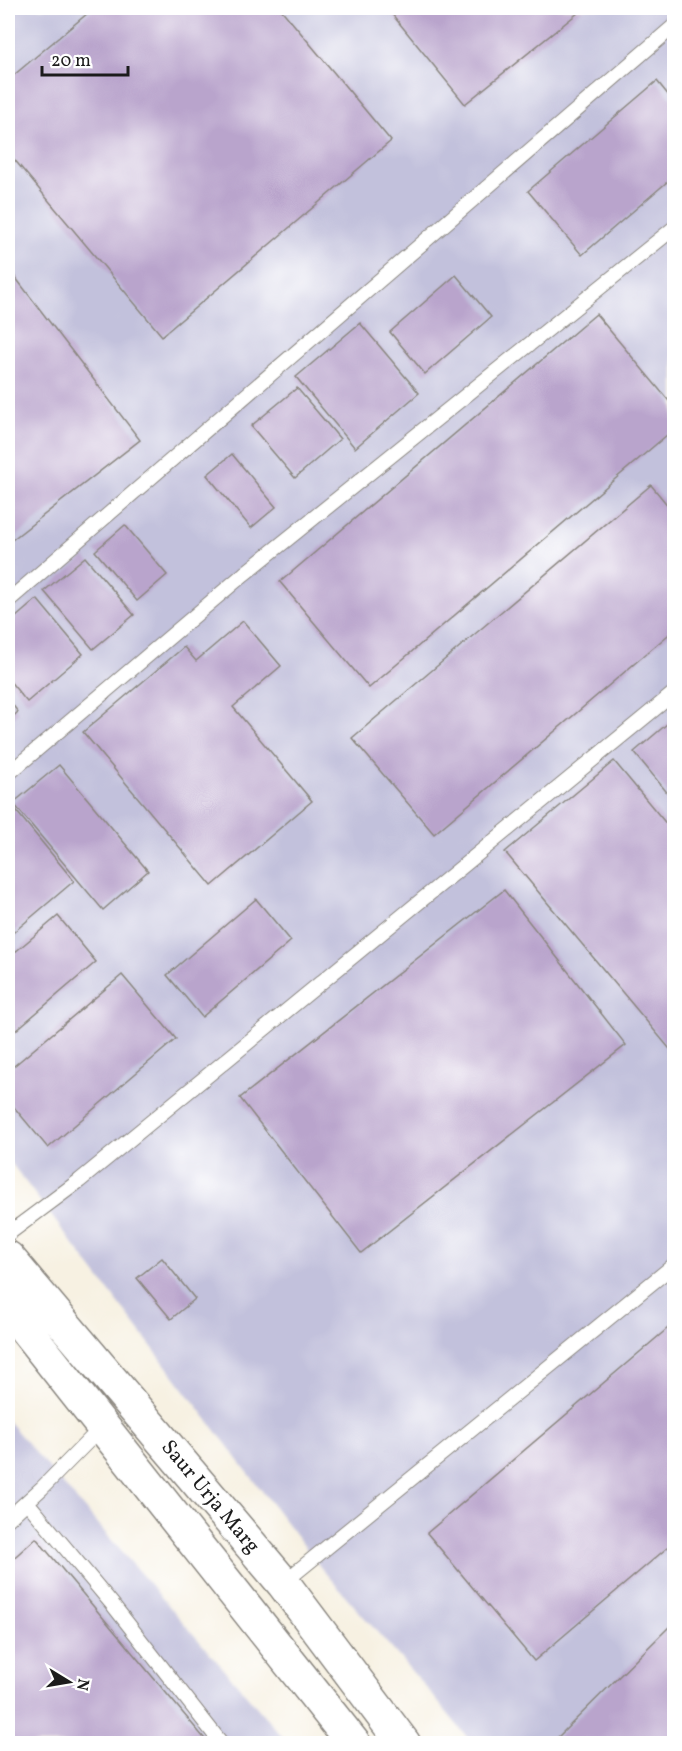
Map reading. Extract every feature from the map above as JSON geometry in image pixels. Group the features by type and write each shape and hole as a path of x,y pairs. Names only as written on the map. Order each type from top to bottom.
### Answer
{"street":[{"name":"Saur Urja Marg","path":"8,1258 283,1583 404,1743"},
{"name":"Saur Urja Marg","path":"8,1306 354,1743"},
{"path":"124,1454 154,1430"}],"lane":[{"path":"8,601 675,26"},
{"path":"8,774 244,574 675,228"},
{"path":"8,1234 79,1181 675,693"},
{"path":"283,1583 675,1266"},
{"path":"8,1519 102,1427"},
{"path":"27,1502 222,1743"}],"shaded area":[{"path":"8,8 674,8 674,1743 472,1743 321,1568 8,1159"},
{"path":"8,1421 288,1743 8,1743"}],"building":[{"path":"94,8 280,8 391,141 162,336 8,152 8,80"},
{"path":"387,8 584,8 465,104"},
{"path":"657,81 674,102 674,176 582,255 528,191"},
{"path":"12,273 140,440 8,543 8,276"},
{"path":"456,275 491,317 425,374 390,332"},
{"path":"596,314 674,407 674,429 369,688 280,582"},
{"path":"360,323 419,393 355,448 296,377"},
{"path":"297,388 340,439 295,478 251,426"},
{"path":"232,454 276,507 251,528 207,475"},
{"path":"651,485 674,513 674,630 434,834 352,738"},
{"path":"125,525 167,575 137,601 95,551"},
{"path":"85,557 134,615 93,649 44,591"},
{"path":"37,599 83,654 27,702 8,679 8,624"},
{"path":"243,621 281,666 233,707 312,801 212,886 83,732 184,647 196,661"},
{"path":"8,699 18,712 8,721"},
{"path":"674,718 674,801 634,752"},
{"path":"614,761 674,833 674,1054 505,852"},
{"path":"59,765 148,871 103,910 13,803"},
{"path":"8,801 74,881 8,937"},
{"path":"504,890 626,1045 361,1253 240,1098"},
{"path":"256,899 291,941 202,1017 167,975"},
{"path":"58,916 96,962 8,1037 8,958"},
{"path":"122,975 176,1039 48,1148 8,1100 8,1071"},
{"path":"162,1258 195,1299 171,1319 137,1278"},
{"path":"674,1323 674,1542 534,1661 427,1533"},
{"path":"36,1538 209,1744 8,1744 8,1563"},
{"path":"674,1622 674,1744 551,1744"}]}
